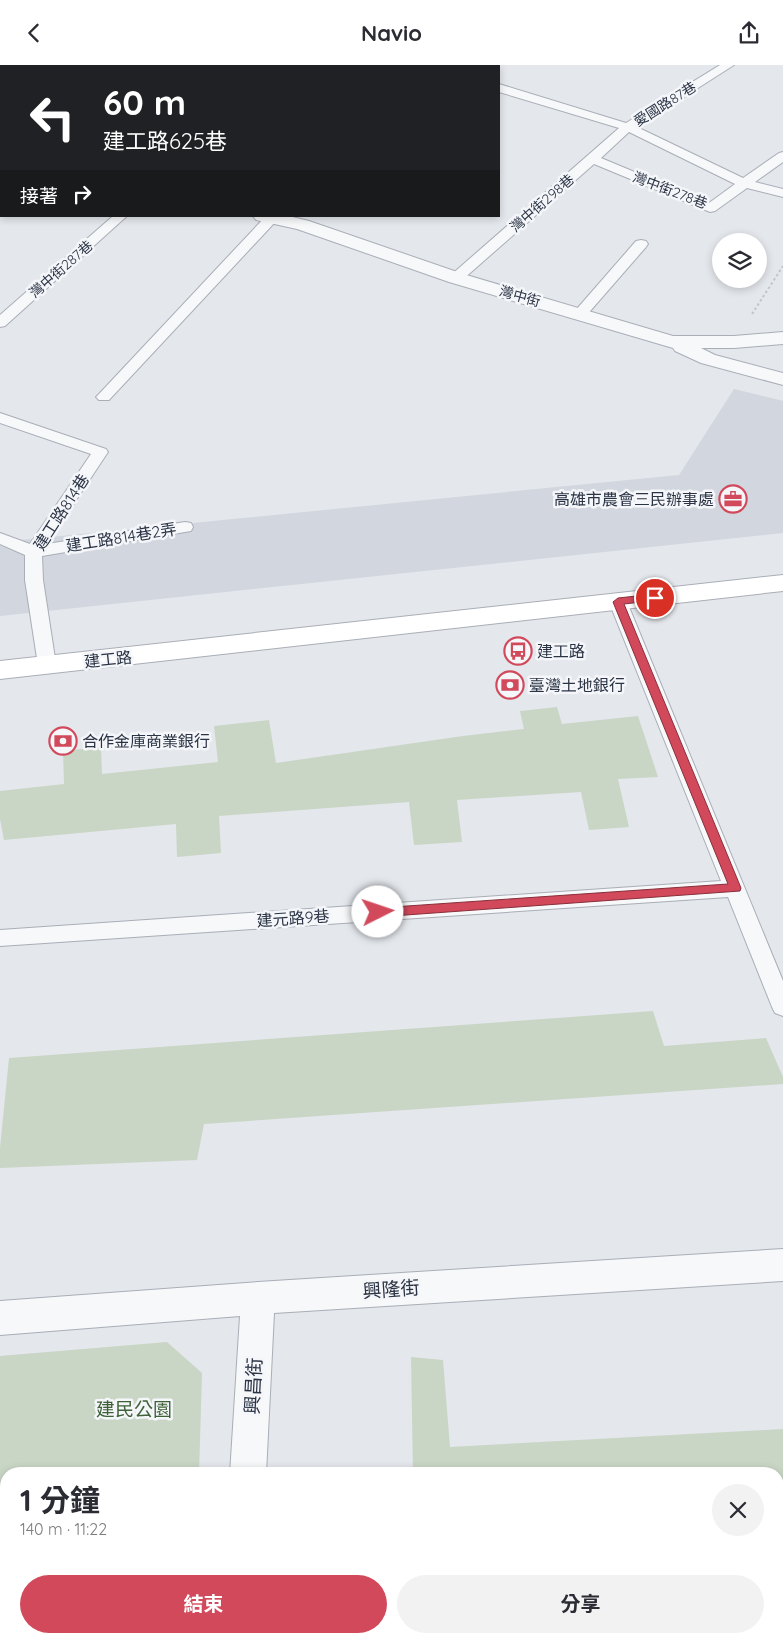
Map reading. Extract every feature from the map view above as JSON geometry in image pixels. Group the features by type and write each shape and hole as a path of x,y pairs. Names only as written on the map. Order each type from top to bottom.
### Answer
{"street":[{"name":"灣中街","path":"266,217 306,221 456,278 672,342 734,342 783,338"},
{"path":"672,342 708,359 783,379"},
{"name":"建工路","path":"0,670 783,583"},
{"name":"興隆街","path":"0,1318 258,1298 783,1265"},
{"name":"興昌街","path":"248,1467 258,1298"}],"lane":[{"name":"愛國路87巷","path":"628,127 728,65"},
{"path":"500,88 628,127 743,183 783,193"},
{"name":"灣中街298巷","path":"456,278 628,127"},
{"path":"743,183 783,157"},
{"name":"灣中街278巷","path":"593,159 710,208 743,183"},
{"name":"灣中街287巷","path":"0,323 120,217"},
{"path":"104,397 266,217"},
{"path":"580,314 641,244"},
{"name":"建工路814巷","path":"0,418 100,452 33,552 34,580 47,665"},
{"name":"建工路814巷2弄","path":"33,552 185,527"},
{"path":"0,538 33,552"},
{"path":"618,602 783,1007"},
{"name":"建元路9巷","path":"0,937 736,888"}],"path":[{"path":"734,342 783,266"}],"shaded area":[{"path":"734,389 783,401 783,533 0,616 0,542 679,475"}],"green space":[{"path":"557,707 562,724 638,716 658,777 618,779 629,827 589,830 581,792 457,800 462,842 414,845 409,802 219,816 221,853 177,857 176,824 4,840 0,819 0,791 64,784 63,751 101,747 102,774 218,762 214,726 269,720 276,763 524,729 520,711"},
{"path":"653,1011 664,1046 766,1038 783,1077 783,1084 204,1124 197,1160 0,1168 0,1148 9,1058"},
{"name":"建民公園","path":"167,1342 202,1373 199,1467 0,1467 0,1356"},
{"path":"411,1357 443,1360 450,1447 783,1429 783,1467 413,1467"}],"place":[{"name":"高雄市農會三民辦事處","path":"733,499"},
{"name":"建工路","path":"518,651"},
{"name":"臺灣土地銀行","path":"510,685"},
{"name":"合作金庫商業銀行","path":"63,741"}],"route":[{"path":"378,912 736,888 618,602 655,598"}]}
